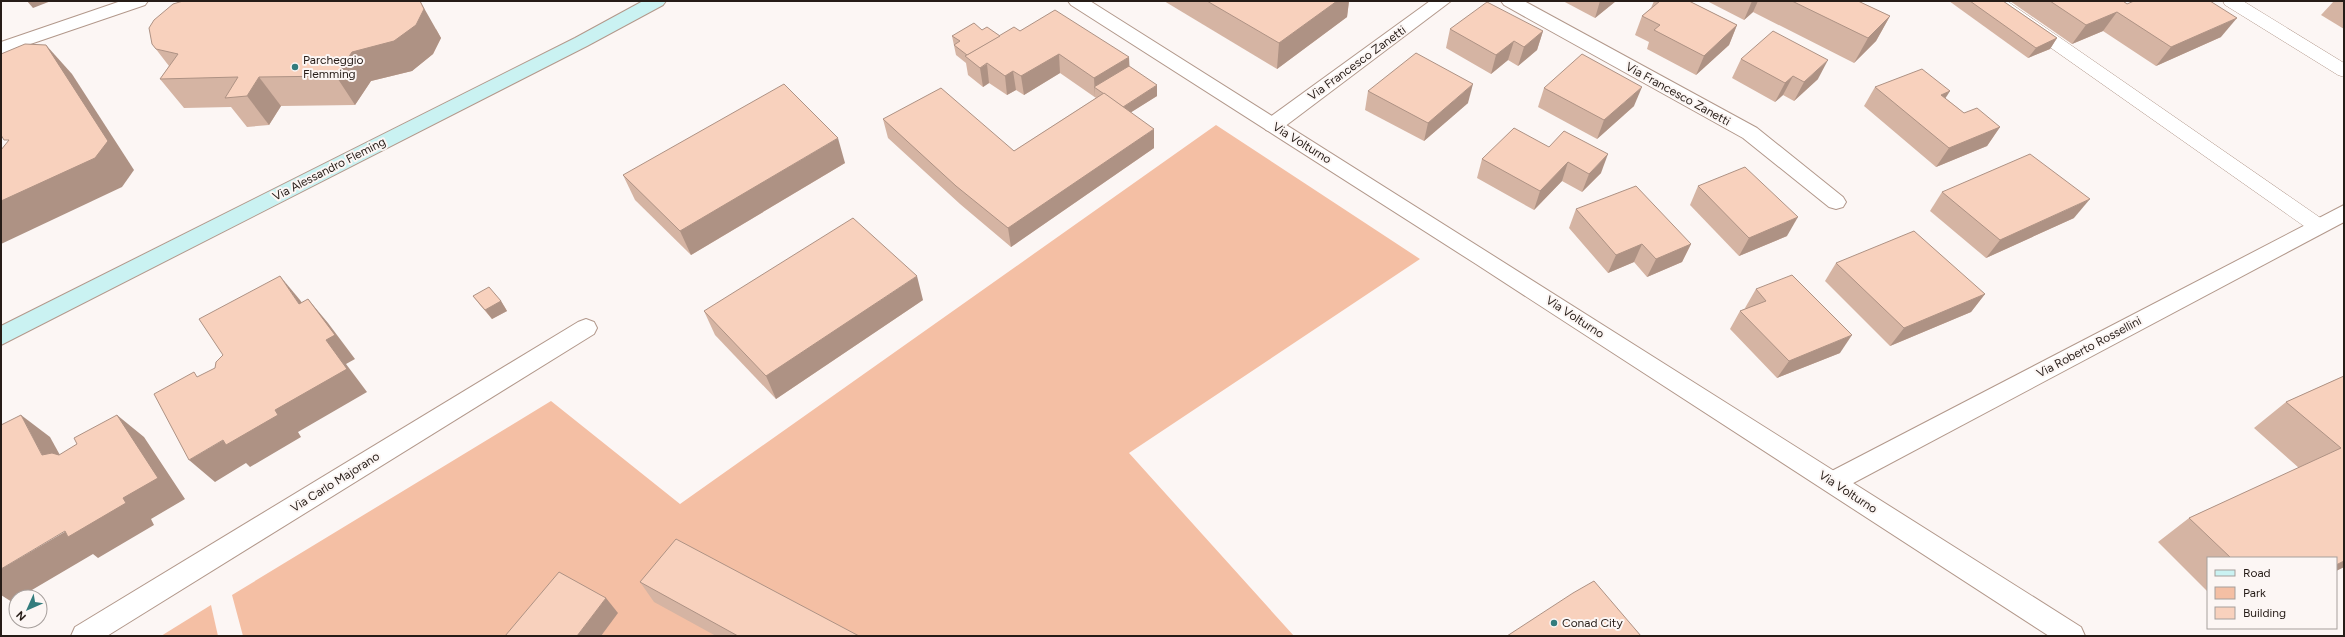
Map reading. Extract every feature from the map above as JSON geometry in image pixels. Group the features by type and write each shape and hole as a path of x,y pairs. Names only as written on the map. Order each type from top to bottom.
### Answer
{"main road":[{"name":"Via Alessandro Fleming","path":"1,336 574,45 657,1"}],"street":[{"path":"1,48 139,1"},
{"name":"Via Volturno","path":"1077,1 1833,482 2072,636"},
{"name":"Via Francesco Zanetti","path":"1273,125 1442,1"},
{"name":"Via Francesco Zanetti","path":"1510,1 1750,133 1836,202"},
{"name":"Via Roberto Rossellini","path":"1833,482 2336,219"},
{"name":"Via Carlo Majorano","path":"84,636 586,328"}],"lane":[{"path":"1996,1 2336,219"},
{"path":"2231,1 2344,71"}],"green space":[{"path":"1216,125 1420,259 1129,453 1294,636 243,636 232,595 551,401 680,504"},
{"path":"211,605 218,636 161,636"}],"building":[{"name":"Parcheggio Flemming","path":"183,1 420,1 424,9 416,25 394,41 352,52 336,76 259,77 247,96 225,98 238,77 160,79 178,54 156,49 152,44 149,28 154,20 173,4"},
{"path":"1207,1 1337,1 1279,43"},
{"path":"1660,1 1689,1 1737,25 1704,56 1654,30 1660,25 1642,16"},
{"path":"1792,1 1858,1 1890,16 1868,38"},
{"path":"1970,1 2003,1 2057,38 2036,48"},
{"path":"2050,1 2123,1 2127,4 2134,1 2210,1 2237,18 2171,47 2117,12 2086,25"},
{"path":"1487,2 1543,31 1524,47 1514,41 1496,55 1450,29"},
{"path":"1055,10 1129,57 1094,78 1059,54 1021,76 1013,71 1005,76 987,63 980,68 965,56 1014,27 1020,31"},
{"path":"974,23 982,30 987,27 1000,36 967,55 954,45 960,41 952,36"},
{"path":"1773,31 1828,60 1804,82 1793,76 1785,83 1741,59"},
{"path":"25,44 46,45 108,141 95,158 1,201 1,150 9,140 4,140 1,135 1,54"},
{"path":"1416,53 1473,84 1428,123 1368,91"},
{"path":"1582,54 1642,87 1604,120 1544,88"},
{"path":"1129,66 1157,85 1123,107 1094,87"},
{"path":"1922,69 1950,91 1941,95 1964,113 1977,108 2000,127 1949,148 1875,87"},
{"path":"784,84 838,138 680,231 623,175"},
{"path":"941,88 1014,151 1104,93 1154,129 1008,228 956,186 883,119"},
{"path":"1514,128 1549,147 1564,131 1608,154 1589,174 1568,162 1540,191 1482,159"},
{"path":"2030,154 2090,199 2000,240 1942,192"},
{"path":"1745,167 1798,217 1749,238 1698,186"},
{"path":"1636,186 1691,244 1656,259 1642,244 1616,255 1576,209"},
{"path":"853,218 917,276 766,376 704,311"},
{"path":"1914,231 1985,294 1904,328 1836,263"},
{"path":"1792,275 1852,335 1789,361 1740,311 1766,301 1756,289"},
{"path":"280,276 299,304 308,299 335,335 326,340 347,369 275,410 278,415 226,445 223,440 189,460 154,394 194,372 197,377 215,368 216,362 223,355 199,319"},
{"path":"489,287 501,301 485,310 473,296"},
{"path":"2344,376 2344,561 2337,564 2337,557 2230,557 2189,518 2341,448 2286,402"},
{"path":"21,415 42,455 52,453 59,455 77,444 74,438 117,415 158,478 123,498 126,503 68,537 65,531 1,569 1,425"},
{"path":"676,539 859,636 738,636 640,582"},
{"path":"559,572 606,598 577,636 505,636"},
{"path":"1594,581 1641,636 1507,636 1573,593"}],"place":[{"name":"Parcheggio Flemming","path":"295,67"},
{"name":"Conad City","path":"1554,623"}]}
